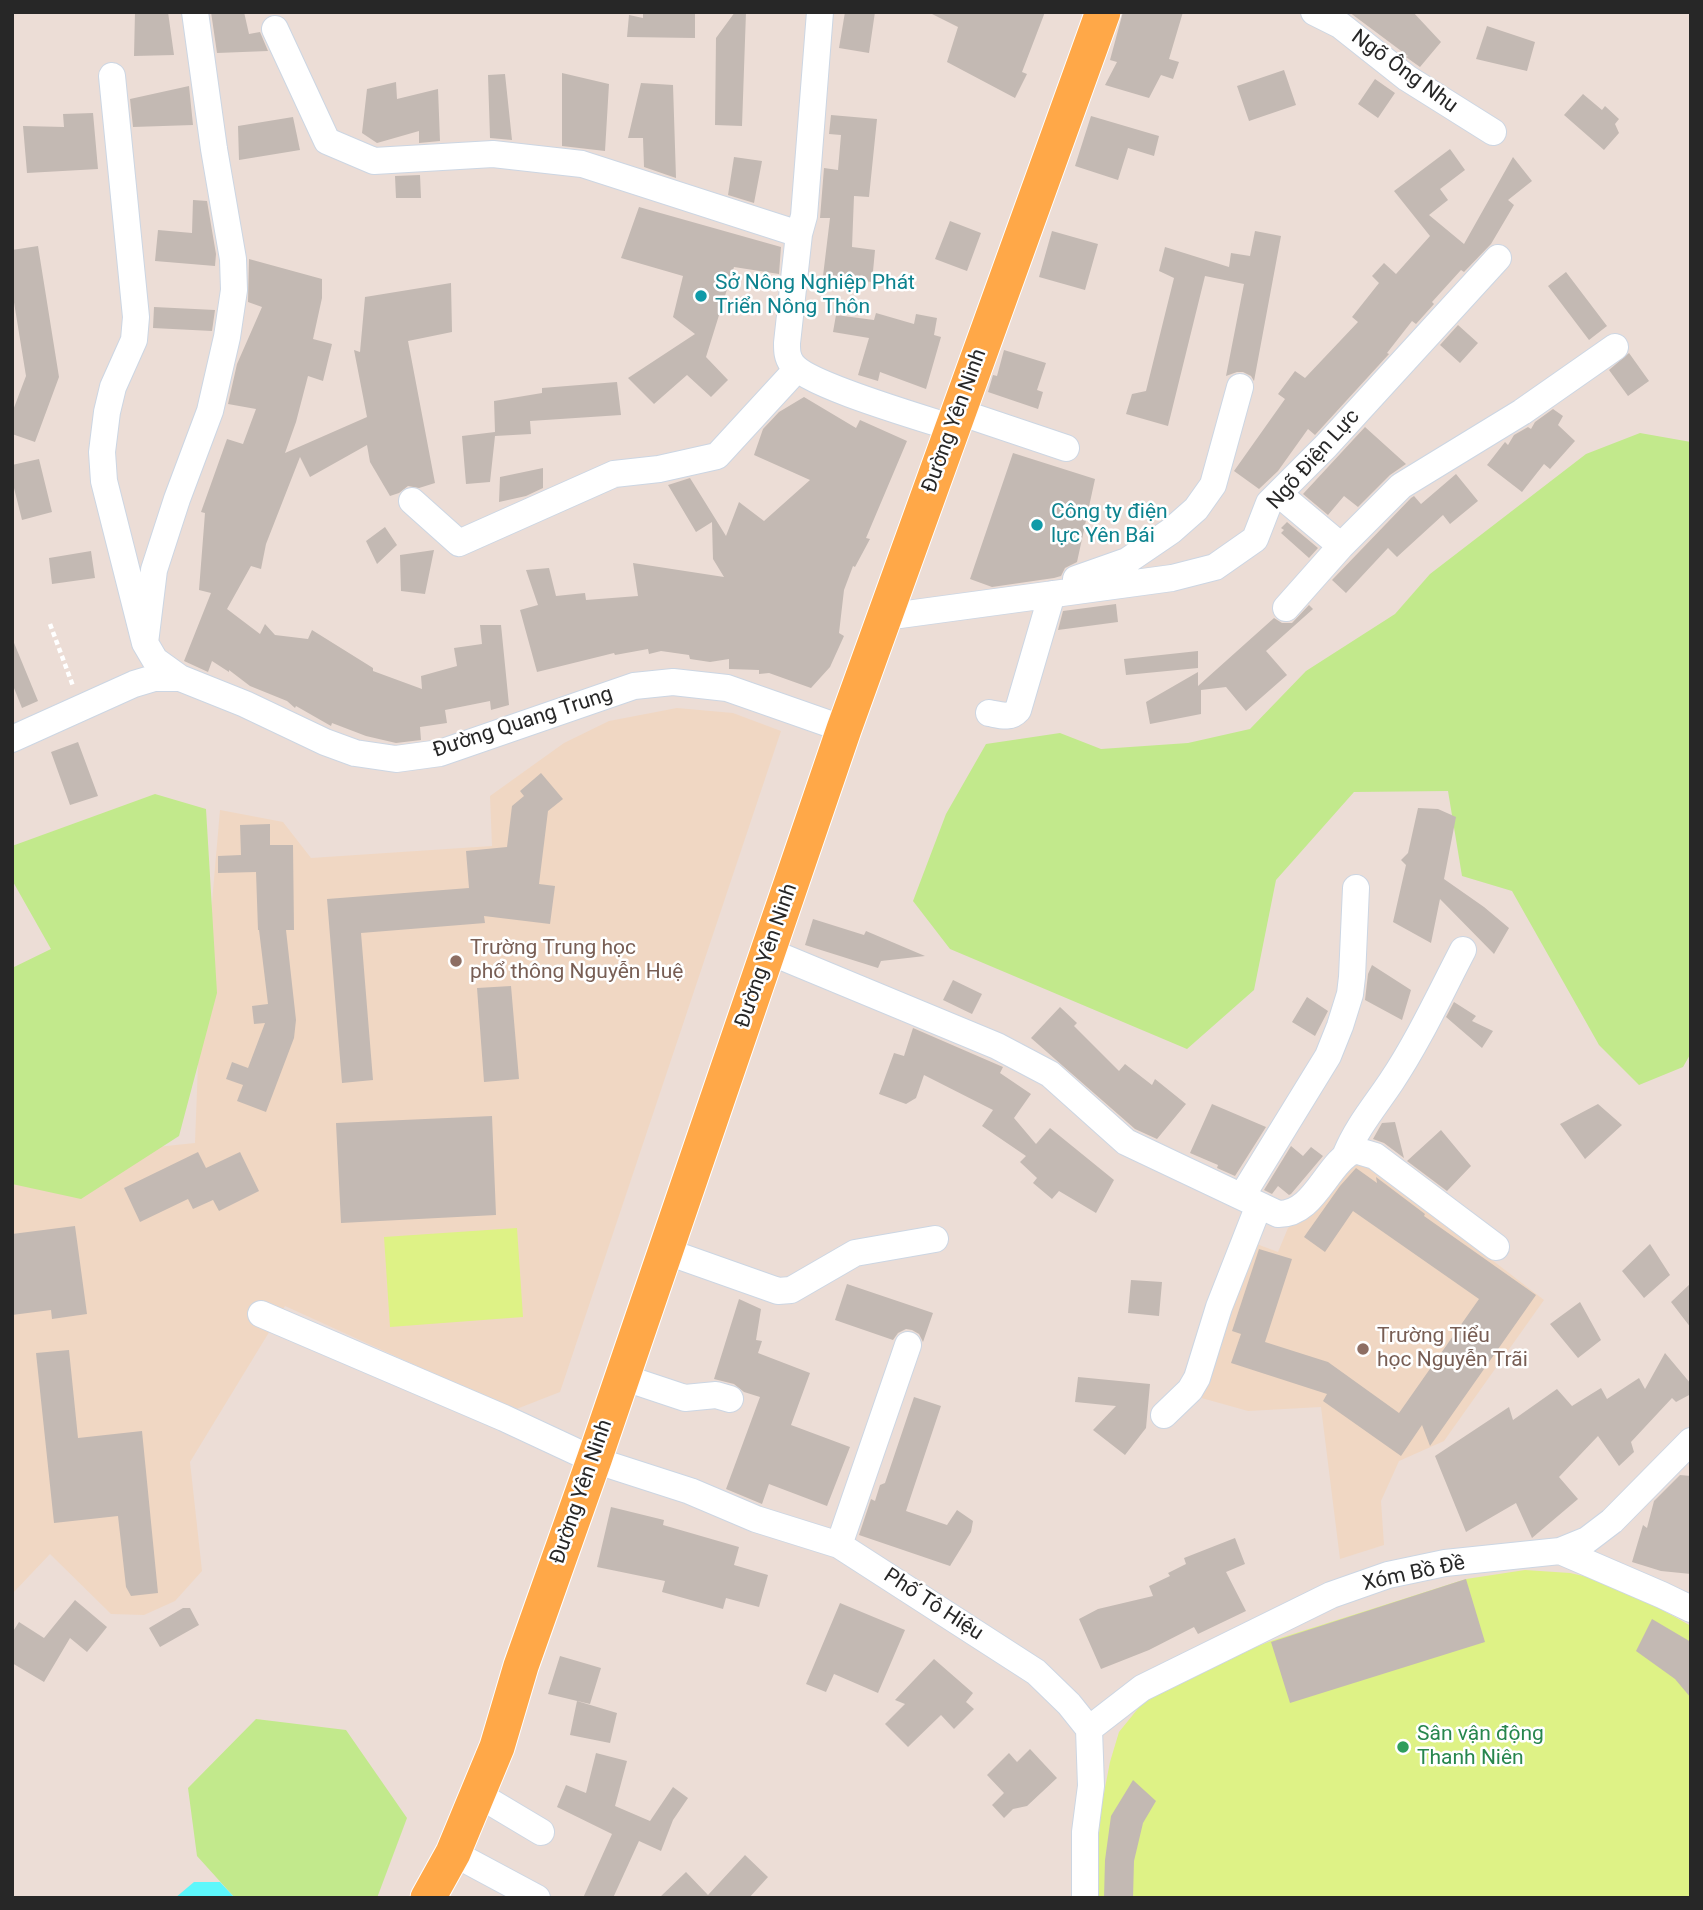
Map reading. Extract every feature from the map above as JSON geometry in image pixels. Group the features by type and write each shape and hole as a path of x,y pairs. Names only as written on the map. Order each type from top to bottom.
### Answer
{"main road":[{"name":"Đường Yên Ninh","path":"428,1898 453,1853 497,1747 521,1666 844,729 1103,12"}],"street":[{"path":"145,643 154,570 210,411 234,290 233,259 195,12"},
{"path":"820,12 804,216 799,234 787,354 797,369 823,383 1066,448"},
{"name":"Ngõ Ông Nhu","path":"1314,12 1340,25 1407,78 1493,132"},
{"path":"275,29 327,141 374,161 493,154 582,164 799,234"},
{"path":"112,76 136,317 134,340 114,387 107,412 102,452 104,481 145,643 155,660 180,678"},
{"name":"Ngõ Điện Lực","path":"885,617 1172,578 1215,567 1255,539 1269,503 1326,446 1498,258"},
{"path":"1286,608 1341,546 1401,486 1522,412 1615,346"},
{"path":"412,501 458,543 614,474 659,469 717,456 797,369"},
{"path":"1019,598 1127,561 1171,531 1196,509 1213,485 1240,387"},
{"path":"1279,494 1341,546"},
{"path":"989,713 1011,716 1018,710 1052,594"},
{"name":"Đường Quang Trung","path":"12,738 80,706 154,678 180,678 245,704 325,742 355,753 396,760 440,753 634,687 673,682 727,688 844,729"},
{"path":"1164,1415 1190,1390 1197,1378 1251,1200 1328,1056 1340,1026 1352,977 1356,888"},
{"path":"768,951 997,1046 1050,1074 1126,1142 1278,1214 1294,1212 1331,1174 1346,1154 1357,1128 1410,1051 1463,950"},
{"path":"1346,1154 1355,1150 1375,1156 1496,1247"},
{"path":"665,1251 778,1291 791,1290 855,1253 935,1239"},
{"name":"Phố Tô Hiệu","path":"261,1314 504,1418 594,1460 690,1491 756,1519 839,1545 1036,1672 1069,1704 1089,1729"},
{"path":"839,1545 908,1345"},
{"path":"622,1377 685,1398 716,1395 730,1399"},
{"name":"Xóm Bồ Đề","path":"1089,1729 1142,1688 1331,1595 1388,1575 1446,1563 1560,1551 1598,1534 1644,1491 1691,1441"},
{"path":"1560,1551 1691,1609"},
{"path":"1085,1898 1085,1832 1091,1786 1089,1729"},
{"path":"479,1795 541,1832"},
{"path":"453,1853 537,1898"}],"path":[{"path":"50,624 80,706"}],"shaded area":[{"name":"Trường Trung học phổ thông Nguyễn Huệ","path":"677,708 733,713 781,731 560,1392 514,1410 285,1306 190,1462 202,1571 175,1601 144,1615 111,1614 50,1554 12,1594 12,1162 195,1143 198,1064 220,810 283,822 311,858 492,846 490,796 564,743 609,721"},
{"name":"Trường Tiểu học Nguyễn Trãi","path":"1361,1159 1544,1300 1444,1441 1399,1461 1381,1501 1384,1545 1340,1559 1321,1407 1248,1411 1198,1397 1254,1243 1278,1252 1288,1228"}],"green space":[{"path":"1640,433 1691,442 1691,1053 1683,1067 1639,1085 1599,1045 1512,891 1462,876 1448,791 1354,792 1276,880 1254,990 1187,1049 950,949 913,901 946,814 986,744 1060,733 1101,749 1188,743 1250,729 1306,671 1395,614 1430,574 1586,454"},
{"path":"155,794 206,809 217,993 179,1136 81,1199 12,1184 12,968 51,949 12,880 12,846"},
{"path":"517,1228 523,1317 390,1327 384,1237"},
{"name":"Sân vận động Thanh Niên","path":"1525,1570 1570,1573 1614,1583 1691,1626 1691,1898 1096,1898 1101,1808 1110,1762 1119,1732 1149,1695 1197,1670 1271,1641 1466,1579"},
{"path":"256,1719 346,1730 407,1818 377,1898 235,1898 197,1856 188,1788"}],"water":[{"path":"194,1882 220,1882 235,1898 175,1898"}],"building":[{"path":"135,12 168,12 174,55 134,56"},
{"path":"211,12 244,12 249,34 260,32 268,51 217,53"},
{"path":"643,12 695,12 695,38 627,37 629,15 643,18"},
{"path":"735,12 746,12 742,126 715,125 716,38"},
{"path":"845,12 875,12 869,53 839,48"},
{"path":"928,12 1045,12 1022,72 1027,74 1015,98 947,62 958,27"},
{"path":"1123,12 1183,12 1169,59 1179,62 1173,79 1161,75 1149,98 1105,85 1117,62 1110,60"},
{"path":"1349,12 1413,12 1441,42 1420,67"},
{"path":"1487,26 1535,42 1527,71 1476,59"},
{"path":"1284,70 1296,105 1249,121 1237,86"},
{"path":"562,73 609,84 605,151 562,146"},
{"path":"505,74 512,140 490,138 488,75"},
{"path":"1375,79 1395,93 1378,118 1358,104"},
{"path":"396,82 397,99 438,89 440,141 419,143 419,131 377,143 362,133 367,89"},
{"path":"641,83 673,85 676,178 644,167 643,138 628,138"},
{"path":"189,86 193,125 133,127 130,99"},
{"path":"1583,94 1602,110 1605,106 1619,119 1615,124 1619,133 1604,150 1564,115"},
{"path":"93,113 98,169 27,173 23,126 64,127 63,114"},
{"path":"831,115 877,119 869,197 854,196 852,247 875,250 872,282 823,276 830,218 820,218 824,168 838,170 841,135 829,134"},
{"path":"1091,116 1159,136 1154,156 1128,148 1118,180 1075,166"},
{"path":"293,117 300,150 239,160 238,126"},
{"path":"1450,149 1465,170 1440,189 1448,200 1429,215 1464,244 1513,157 1532,181 1508,200 1514,205 1491,244 1464,272 1461,270 1416,324 1412,321 1387,353 1389,354 1315,435 1308,429 1278,471 1259,489 1234,471 1285,399 1278,394 1295,371 1305,378 1358,322 1352,317 1379,283 1372,276 1384,263 1396,274 1430,236 1394,191"},
{"path":"734,157 762,161 754,203 728,195"},
{"path":"420,175 421,198 396,198 395,176"},
{"path":"193,200 207,201 216,254 215,266 155,261 158,230 192,233"},
{"name":"Sở Nông Nghiệp Phát Triển Nông Thôn","path":"639,207 781,247 779,274 734,267 706,357 728,380 711,397 687,375 654,404 628,378 695,334 673,317 683,276 621,258"},
{"path":"950,221 981,233 967,271 935,259"},
{"path":"1052,231 1098,244 1085,290 1039,277"},
{"path":"1255,231 1281,236 1254,381 1243,372 1226,376 1244,284 1205,276 1168,426 1126,414 1132,394 1146,391 1174,278 1159,271 1165,247 1229,267 1231,253 1250,256"},
{"path":"38,246 59,377 35,442 12,434 12,413 26,376 12,290 12,250"},
{"path":"249,259 322,279 322,298 313,339 332,344 323,381 308,376 285,453 367,417 354,350 360,352 365,297 451,283 452,332 408,341 435,483 419,488 408,486 390,496 370,462 367,445 310,477 300,457 266,544 261,569 251,566 227,609 260,634 265,624 275,635 308,639 312,630 373,668 373,671 422,689 421,676 457,666 454,648 482,644 480,625 501,625 509,705 491,710 490,701 445,710 447,723 420,727 421,740 396,743 366,736 332,723 331,726 296,706 295,708 287,701 250,686 212,661 208,672 184,661 211,593 199,590 205,513 201,512 227,439 243,444 256,409 228,404 237,364 262,307 248,302"},
{"path":"1566,272 1607,326 1589,340 1548,286"},
{"path":"154,307 215,310 212,331 153,328"},
{"path":"876,313 914,324 916,314 937,318 934,335 941,337 926,389 880,372 878,381 858,375 869,338 833,332 836,315 874,320"},
{"path":"1458,325 1478,343 1460,363 1440,345"},
{"path":"1004,350 1046,363 1037,390 1043,392 1038,409 988,392 993,375 997,376"},
{"path":"1629,353 1649,381 1628,396 1609,370"},
{"path":"617,382 621,415 530,421 531,434 495,436 490,482 466,484 462,436 495,432 494,401 542,393 542,388"},
{"path":"804,397 856,428 860,420 907,441 866,538 870,539 855,567 853,566 844,590 839,633 844,636 830,667 811,688 769,673 759,674 759,670 729,669 729,659 710,662 690,659 689,655 661,651 649,654 648,649 615,655 614,653 537,672 520,610 538,605 526,570 549,568 556,596 585,593 586,600 638,596 633,563 724,577 713,559 712,522 696,532 668,485 690,478 726,536 739,502 764,521 810,480 754,455 763,429 779,412"},
{"path":"1553,409 1563,416 1558,425 1575,441 1550,469 1544,464 1522,492 1487,465 1505,442 1508,445 1514,435 1528,427 1531,429 1535,422"},
{"path":"1365,427 1406,464 1390,475 1358,507 1344,496 1328,515 1303,494"},
{"name":"Công ty điện lực Yên Bái","path":"1013,453 1095,479 1077,562 1065,568 1061,576 992,587 970,579"},
{"path":"39,459 52,512 22,520 12,480 12,465"},
{"path":"543,468 543,488 526,496 499,502 500,477"},
{"path":"1456,474 1478,501 1450,524 1443,515 1397,557 1388,548 1346,593 1332,580 1411,498 1414,496 1421,504"},
{"path":"1287,522 1318,548 1309,558 1281,533 1284,530 1281,528"},
{"path":"385,527 397,545 377,564 366,541"},
{"path":"434,550 425,594 401,591 400,555"},
{"path":"91,551 95,578 52,584 49,558"},
{"path":"1116,604 1118,622 1058,630 1063,611"},
{"path":"1309,605 1313,609 1266,651 1287,675 1246,711 1226,687 1201,690 1201,714 1150,724 1146,702 1198,672 1198,686 1274,618 1282,623 1292,623"},
{"path":"12,638 38,701 22,708 12,683"},
{"path":"1198,651 1198,668 1126,675 1124,659"},
{"path":"78,742 98,796 70,805 51,752"},
{"path":"541,773 563,799 548,811 539,884 555,886 550,924 484,916 485,923 361,933 373,1080 342,1083 327,899 469,888 466,851 507,847 512,806 524,796 520,791"},
{"path":"1418,808 1438,809 1456,817 1444,879 1509,928 1494,954 1440,899 1431,943 1393,922 1406,865 1401,860 1408,853"},
{"path":"270,824 270,845 293,845 294,930 286,930 296,1020 294,1038 266,1112 237,1101 243,1085 226,1079 232,1062 248,1068 265,1023 254,1024 252,1006 268,1004 258,930 256,872 218,873 218,856 241,855 240,825"},
{"path":"813,919 864,935 866,931 925,956 881,961 878,968 805,945"},
{"path":"1372,965 1411,990 1402,1020 1365,1000 1368,974"},
{"path":"953,980 982,994 972,1014 943,1000"},
{"path":"511,986 519,1079 484,1082 477,988"},
{"path":"1307,997 1328,1011 1315,1036 1292,1022"},
{"path":"1454,1002 1476,1016 1472,1021 1493,1031 1482,1048 1446,1017"},
{"path":"1060,1007 1077,1023 1074,1026 1119,1071 1125,1064 1152,1085 1155,1079 1186,1104 1157,1139 1135,1129 1031,1038"},
{"path":"913,1028 1003,1067 1000,1073 1031,1094 1014,1118 1036,1144 1050,1128 1114,1180 1096,1213 1059,1191 1052,1199 1033,1183 1037,1178 1020,1162 1026,1156 982,1126 993,1110 924,1075 916,1098 906,1104 879,1094 894,1053 904,1056"},
{"path":"1212,1104 1266,1127 1235,1176 1190,1153"},
{"path":"1598,1104 1622,1125 1585,1159 1560,1124"},
{"path":"492,1116 496,1215 341,1223 336,1123"},
{"path":"1395,1122 1404,1158 1384,1143 1373,1139 1382,1123"},
{"path":"1441,1130 1471,1166 1447,1191 1407,1161"},
{"path":"1291,1146 1303,1156 1311,1147 1323,1156 1291,1194 1278,1186 1272,1194 1264,1190"},
{"path":"198,1152 206,1168 240,1152 259,1191 219,1211 213,1200 193,1209 188,1199 140,1222 124,1188"},
{"path":"1356,1168 1377,1183 1376,1177 1425,1214 1424,1216 1536,1295 1430,1446 1422,1425 1401,1456 1323,1401 1327,1394 1231,1363 1241,1334 1232,1331 1259,1249 1292,1259 1265,1342 1328,1362 1399,1413 1479,1299 1353,1211 1325,1252 1304,1237"},
{"path":"75,1226 87,1314 52,1319 51,1310 12,1315 12,1234"},
{"path":"1650,1244 1670,1275 1644,1298 1622,1271"},
{"path":"1131,1280 1162,1282 1159,1316 1128,1313"},
{"path":"1691,1283 1691,1328 1671,1302"},
{"path":"847,1284 933,1313 923,1342 919,1334 912,1330 906,1329 898,1333 893,1340 835,1320"},
{"path":"739,1299 761,1309 756,1340 762,1341 758,1353 810,1373 791,1425 850,1447 827,1506 769,1484 762,1504 726,1489 760,1397 744,1392 734,1384 714,1379"},
{"path":"1580,1302 1601,1340 1578,1358 1550,1324"},
{"path":"69,1350 78,1438 142,1431 158,1593 131,1596 126,1587 118,1516 54,1523 36,1353"},
{"path":"1665,1353 1691,1384 1691,1394 1676,1402 1672,1398 1631,1442 1634,1452 1619,1466 1598,1436 1559,1477 1578,1499 1532,1538 1516,1503 1466,1532 1435,1456 1509,1407 1513,1420 1557,1389 1572,1406 1601,1388 1607,1399 1639,1378 1645,1389"},
{"path":"1078,1377 1150,1384 1146,1428 1125,1455 1093,1430 1116,1406 1075,1402"},
{"path":"914,1397 941,1406 906,1511 947,1525 957,1510 973,1521 971,1532 950,1566 859,1535 871,1499 875,1501 880,1485 885,1483"},
{"path":"1680,1475 1691,1476 1691,1574 1661,1571 1632,1562 1643,1525 1647,1528 1654,1501"},
{"path":"611,1507 664,1520 663,1525 739,1547 734,1565 768,1575 759,1607 726,1598 723,1609 662,1592 665,1581 597,1567"},
{"path":"1235,1538 1245,1564 1226,1572 1246,1611 1198,1634 1194,1627 1149,1650 1101,1669 1079,1619 1098,1609 1153,1596 1149,1586 1170,1576 1168,1573 1186,1564 1184,1558"},
{"path":"1466,1579 1485,1642 1290,1703 1271,1642"},
{"path":"75,1600 107,1627 87,1652 70,1638 44,1682 12,1663 12,1633 19,1622 44,1638"},
{"path":"840,1603 905,1630 878,1693 834,1674 826,1692 806,1684"},
{"path":"183,1608 190,1608 199,1625 160,1647 149,1628"},
{"path":"1652,1619 1691,1642 1691,1698 1675,1679 1636,1651"},
{"path":"560,1656 601,1668 590,1704 548,1694"},
{"path":"934,1659 973,1693 966,1702 974,1709 954,1729 941,1715 908,1747 885,1724 905,1704 895,1700"},
{"path":"577,1701 617,1713 610,1743 570,1735"},
{"path":"1030,1749 1057,1778 1027,1806 1013,1809 1004,1818 992,1805 1004,1793 987,1775 1009,1753 1017,1762"},
{"path":"596,1753 627,1761 615,1806 650,1821 673,1787 688,1798 673,1820 661,1851 639,1841 613,1898 583,1898 612,1834 557,1807 566,1785 586,1793"},
{"path":"1133,1780 1156,1801 1143,1823 1134,1861 1133,1898 1104,1898 1105,1860 1111,1816"},
{"path":"745,1855 768,1877 749,1898 659,1898 686,1872 708,1895"}],"place":[{"name":"Sở Nông Nghiệp Phát Triển Nông Thôn","path":"701,296"},
{"name":"Công ty điện lực Yên Bái","path":"1037,525"},
{"name":"Trường Trung học phổ thông Nguyễn Huệ","path":"456,961"},
{"name":"Trường Tiểu học Nguyễn Trãi","path":"1363,1349"},
{"name":"Sân vận động Thanh Niên","path":"1403,1747"}]}
